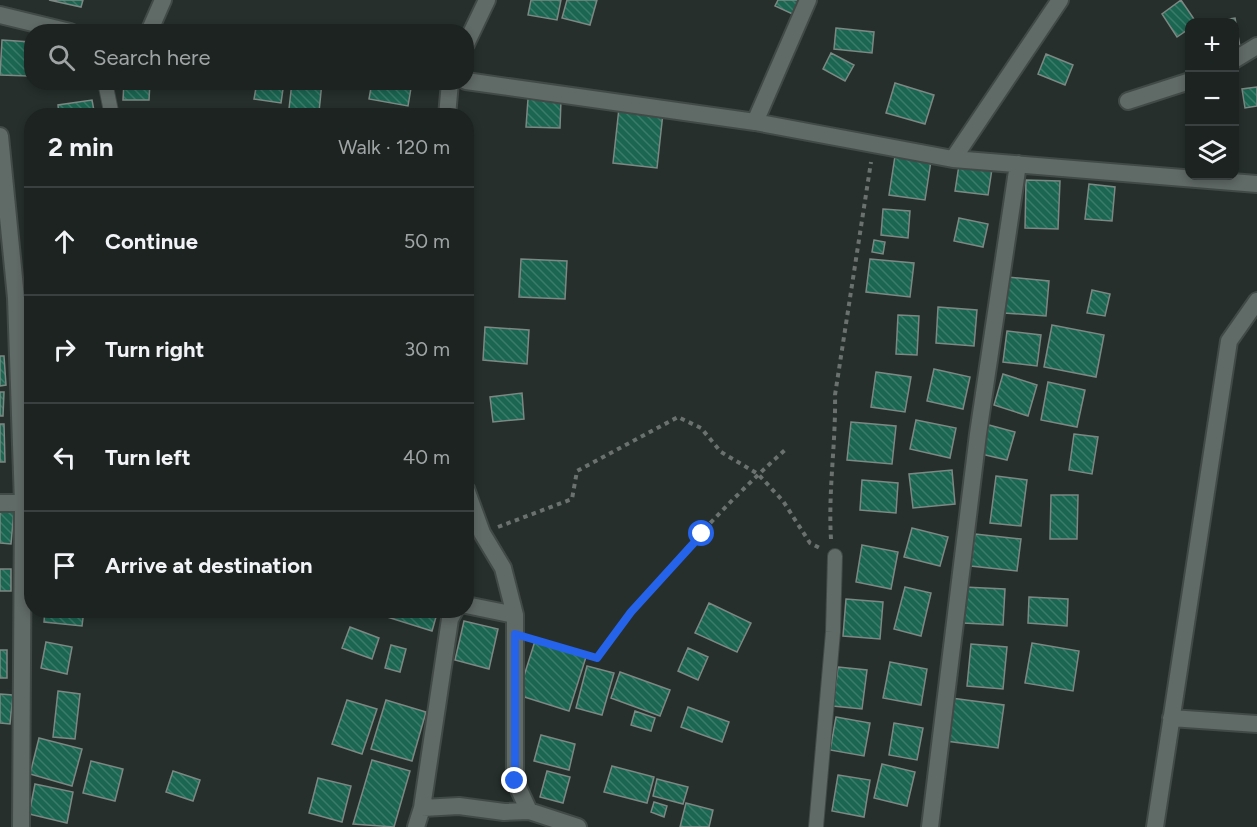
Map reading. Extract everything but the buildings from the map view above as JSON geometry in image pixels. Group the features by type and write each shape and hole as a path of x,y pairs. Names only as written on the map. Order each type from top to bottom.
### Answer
{"street":[{"path":"152,24 163,0"},
{"path":"474,27 487,0"},
{"path":"754,122 808,0"},
{"path":"953,159 1060,0"},
{"path":"0,15 37,24"},
{"path":"1239,57 1257,46"},
{"path":"474,82 754,122 953,159 1257,184"},
{"path":"1128,101 1185,83"},
{"path":"448,108 449,90"},
{"path":"0,136 24,298 21,827"},
{"path":"930,827 978,434 1018,164"},
{"path":"1155,827 1229,341 1257,301"},
{"path":"0,502 23,503"},
{"path":"474,511 482,533 503,568 515,615 515,781 529,811"},
{"path":"474,607 515,615"},
{"path":"416,827 422,808 451,618"},
{"path":"1171,718 1257,724"},
{"path":"422,808 459,806 504,812 529,811 578,827"}],"lane":[{"path":"107,90 110,108"},
{"path":"816,827 833,632 835,556"}],"path":[{"path":"835,556 830,497 836,433 836,395 874,144"},
{"path":"482,533 572,499 577,471 678,417 701,428 722,452 758,474 783,501 810,543 835,556"},
{"path":"515,634 597,658 631,612 758,474 785,450"}],"route":[{"path":"515,781 515,634 597,658 631,612 702,534"}]}
